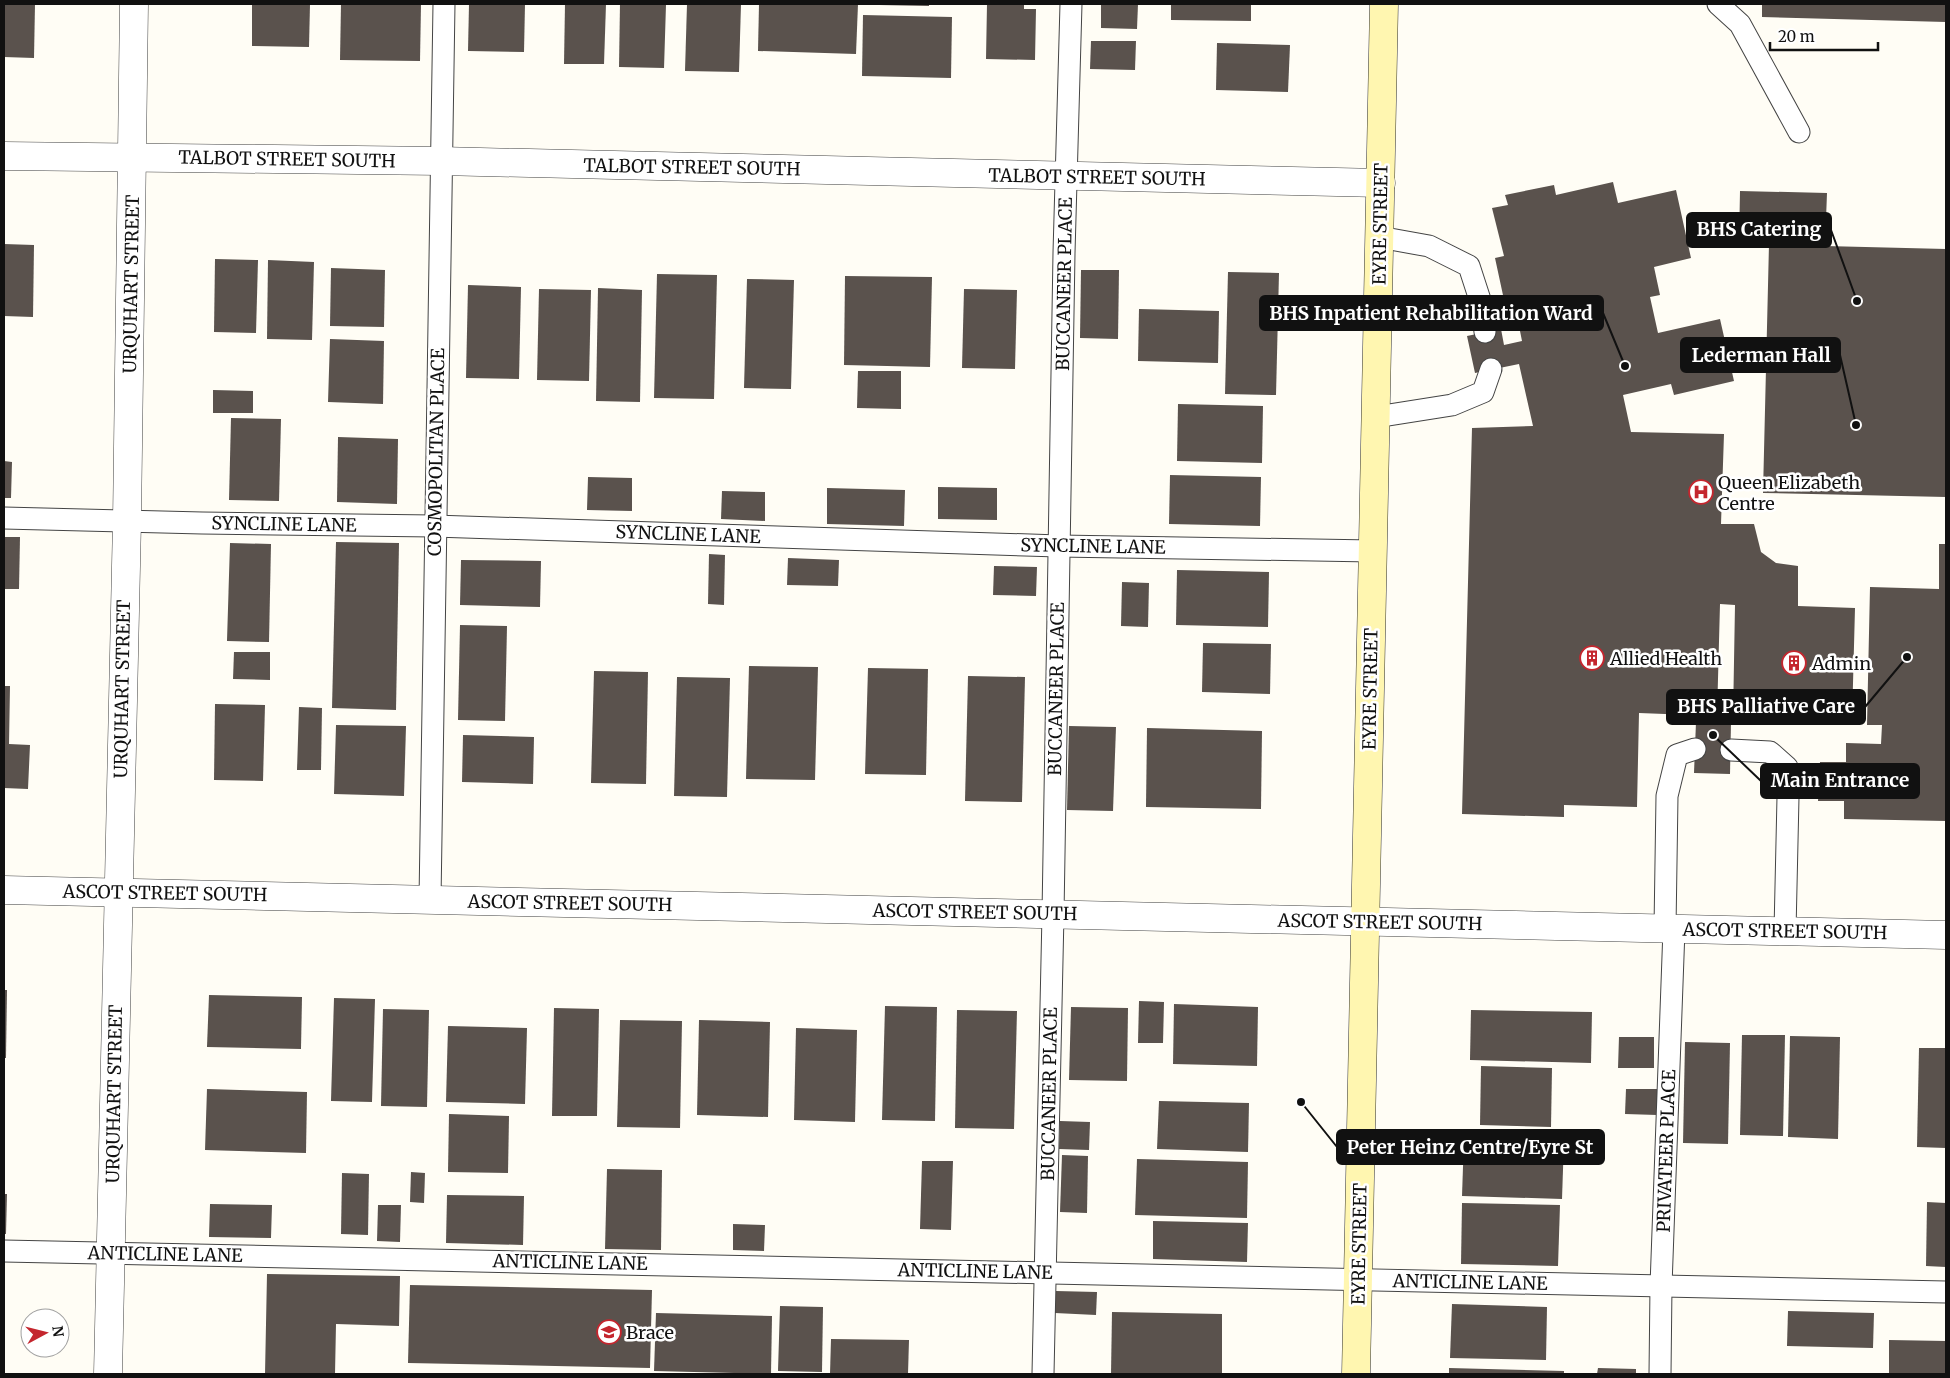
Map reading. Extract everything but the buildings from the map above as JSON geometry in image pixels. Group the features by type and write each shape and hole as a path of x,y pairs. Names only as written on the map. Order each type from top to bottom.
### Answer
{"main road":[{"name":"EYRE STREET","path":"1356,1374 1384,4"}],"street":[{"name":"URQUHART STREET","path":"108,1374 127,520 134,4"},
{"name":"TALBOT STREET SOUTH","path":"4,156 440,162 1381,183"},
{"name":"ASCOT STREET SOUTH","path":"4,890 1946,935"}],"lane":[{"name":"COSMOPOLITAN PLACE","path":"430,900 434,526 444,4"},
{"name":"BUCCANEER PLACE","path":"1043,1374 1064,253 1072,4"},
{"path":"1718,4 1740,24 1799,132"},
{"path":"1380,237 1429,246 1469,266 1482,306 1485,332"},
{"path":"1376,417 1452,405 1483,392 1490,369"},
{"name":"SYNCLINE LANE","path":"4,518 434,526 1059,546 1373,551"},
{"name":"PRIVATEER PLACE","path":"1660,1374 1670,929 1667,796 1676,755 1695,749"},
{"path":"1730,750 1770,752 1787,767 1785,931"},
{"name":"ANTICLINE LANE","path":"4,1250 1946,1292"}],"place":[{"name":"BHS Catering","path":"1857,301"},
{"name":"BHS Inpatient Rehabilitation Ward","path":"1625,366"},
{"name":"Lederman Hall","path":"1856,425"},
{"name":"Queen Elizabeth Centre","path":"1701,492"},
{"name":"BHS Palliative Care","path":"1907,657"},
{"name":"Allied Health","path":"1592,658"},
{"name":"Admin","path":"1794,663"},
{"name":"Main Entrance","path":"1713,735"},
{"name":"Peter Heinz Centre/Eyre St","path":"1301,1102"},
{"name":"Brace","path":"609,1332"}]}
